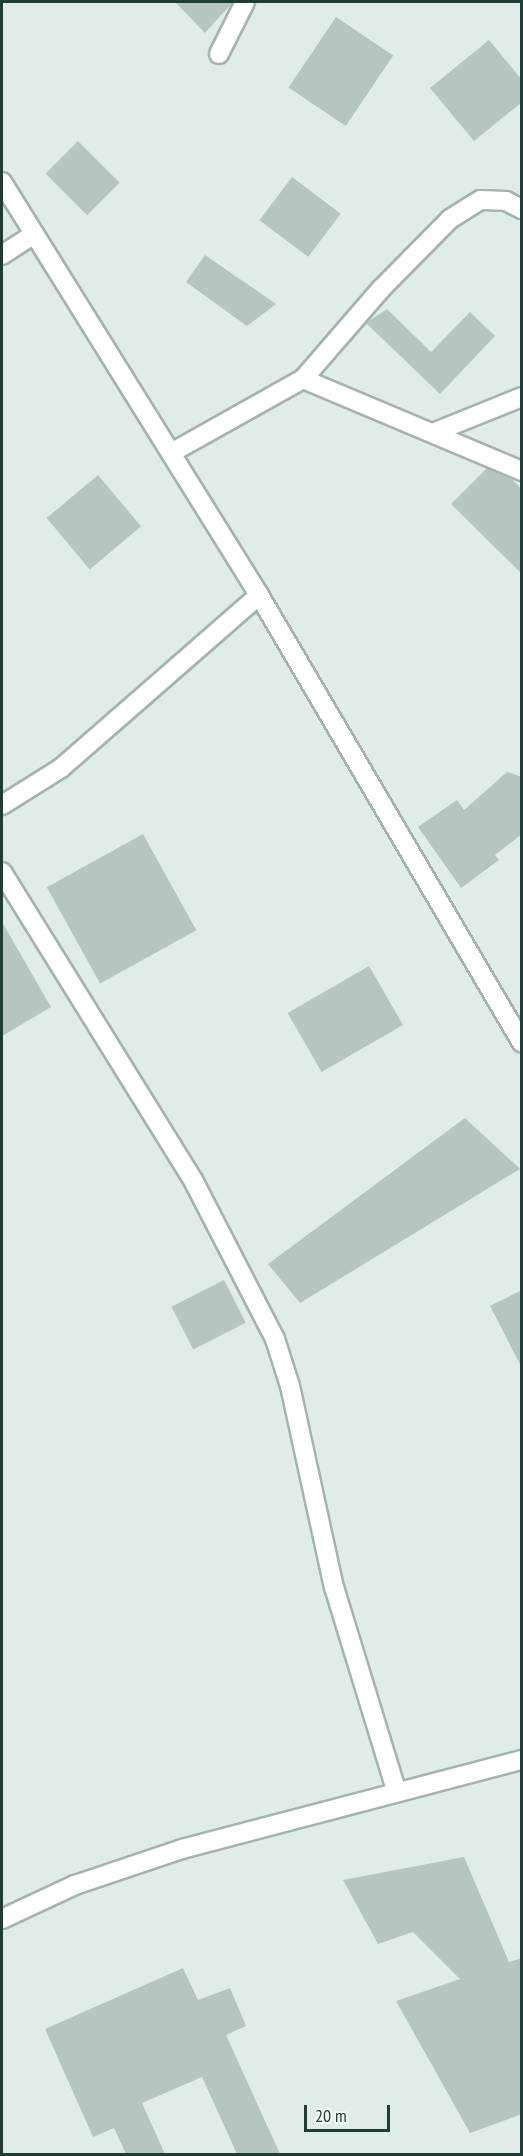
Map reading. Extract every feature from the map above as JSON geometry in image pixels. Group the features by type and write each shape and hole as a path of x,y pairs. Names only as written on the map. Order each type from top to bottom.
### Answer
{"street":[{"path":"219,54 245,2"},
{"path":"2,182 259,596 522,1043"},
{"path":"171,453 303,379 381,289 450,219 481,200 506,201 522,209"},
{"path":"2,255 34,234"},
{"path":"303,379 435,432 522,471"},
{"path":"435,432 522,397"},
{"path":"2,805 61,768 259,596"},
{"path":"2,872 192,1180 275,1339 290,1386 334,1587 397,1793"},
{"path":"2,1919 75,1885 182,1849 522,1760"}],"building":[{"path":"175,2 233,2 205,33"},
{"path":"336,17 393,56 346,126 288,87"},
{"path":"489,40 522,80 522,102 474,141 430,88"},
{"path":"78,141 120,183 87,215 45,174"},
{"path":"292,177 341,214 308,257 260,220"},
{"path":"205,255 276,304 247,326 186,282"},
{"path":"387,309 431,352 470,312 495,336 440,394 366,323"},
{"path":"487,468 510,478 522,489 522,574 451,504"},
{"path":"98,475 141,526 90,569 47,518"},
{"path":"507,772 522,777 522,834 495,855 499,860 461,888 418,827 457,800 464,810"},
{"path":"143,834 196,930 100,984 47,887"},
{"path":"2,922 51,1007 2,1036"},
{"path":"369,966 403,1025 322,1072 288,1013"},
{"path":"465,1118 520,1169 300,1303 268,1264"},
{"path":"224,1280 246,1323 193,1350 171,1307"},
{"path":"522,1290 522,1368 490,1306"},
{"path":"464,1857 509,1962 522,1958 522,2114 470,2133 396,2001 460,1979 413,1932 378,1944 343,1880"},
{"path":"183,1968 198,2000 230,1988 246,2026 226,2035 280,2154 237,2154 202,2077 142,2103 165,2154 126,2154 114,2128 93,2137 45,2029"}]}
